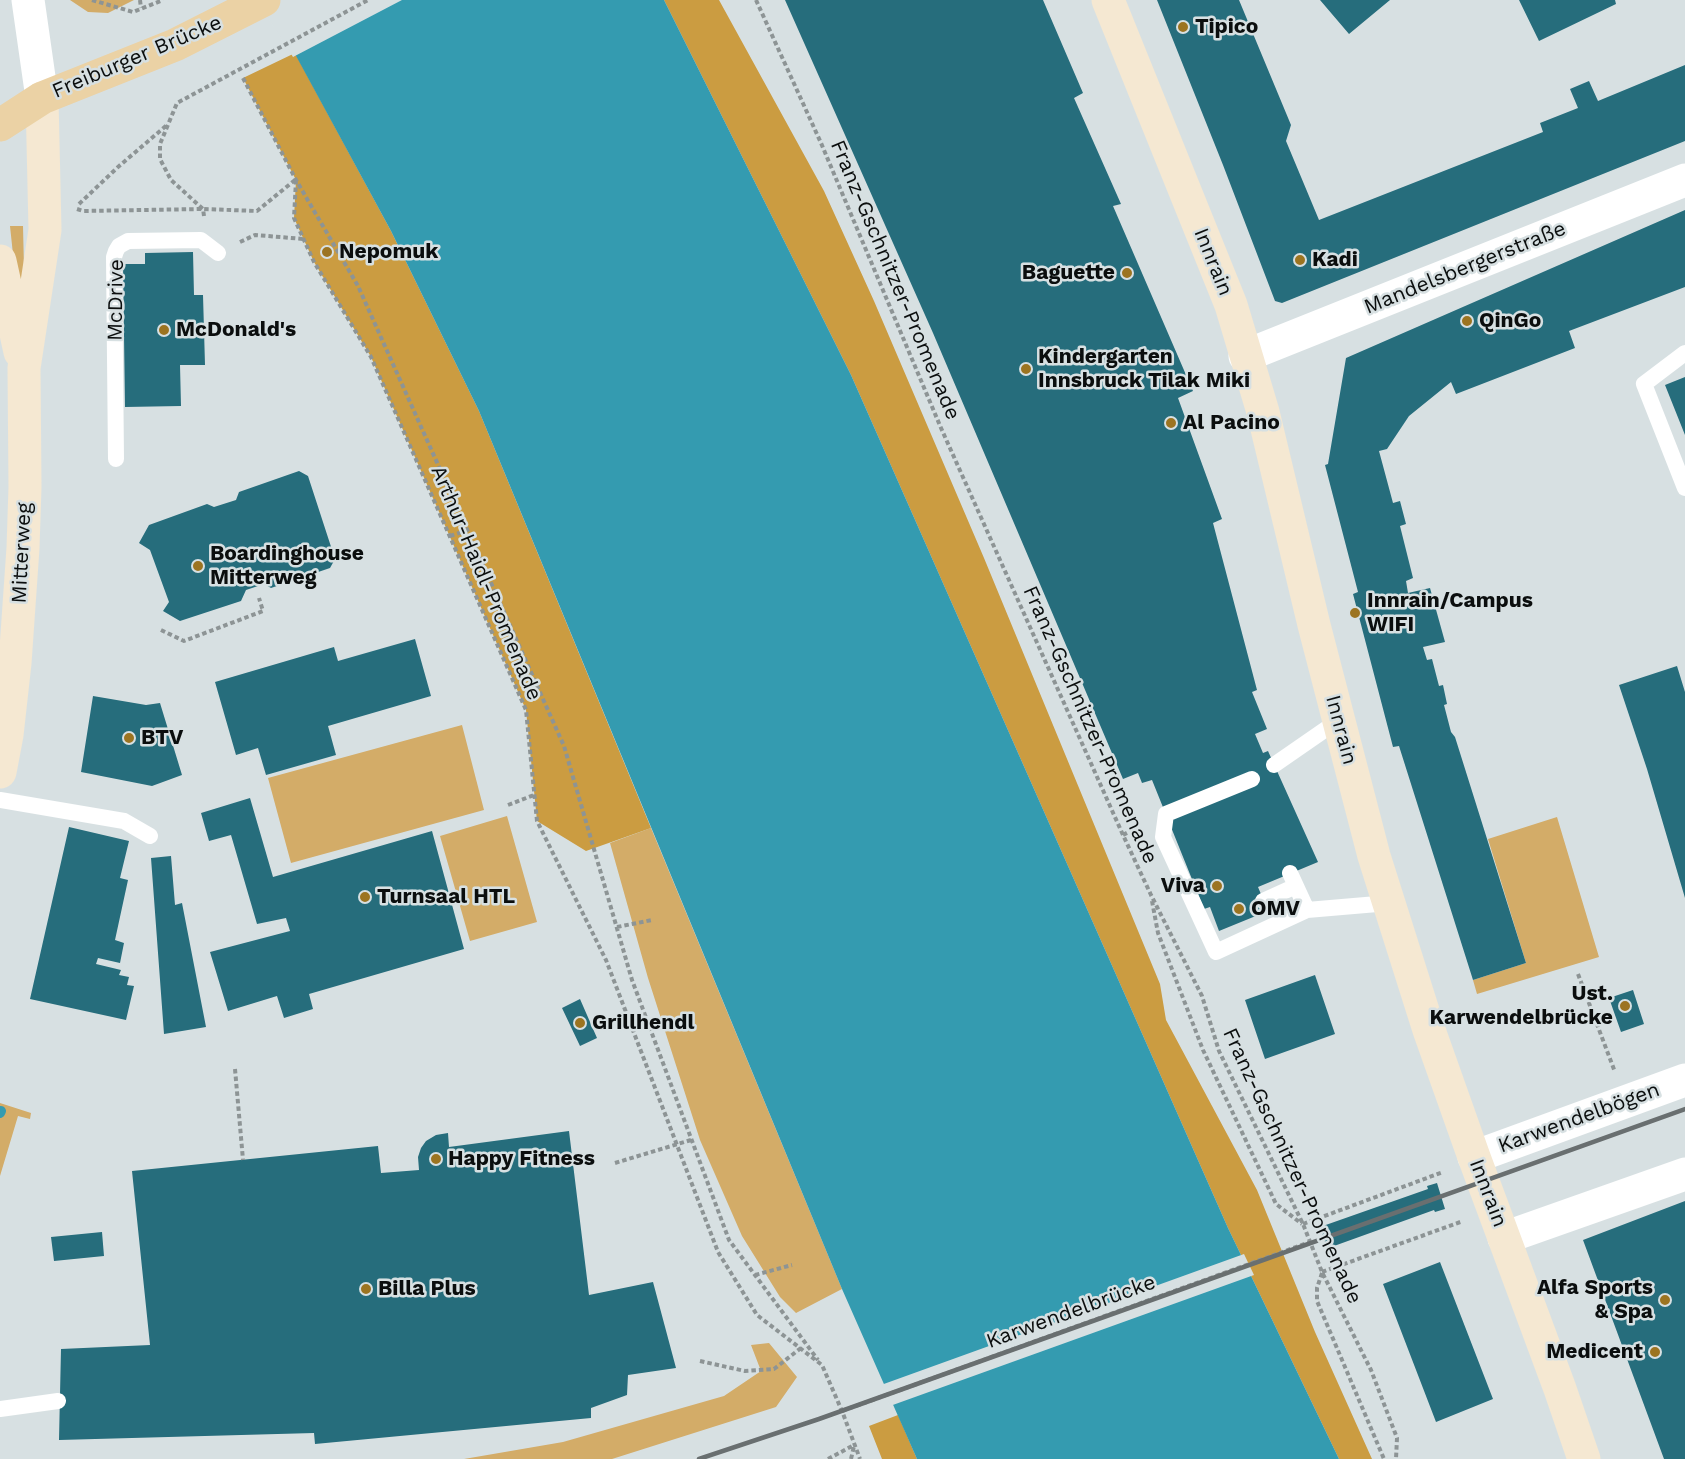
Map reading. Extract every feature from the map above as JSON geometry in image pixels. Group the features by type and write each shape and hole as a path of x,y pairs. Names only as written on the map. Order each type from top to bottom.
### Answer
{"main road":[{"name":"Freiburger Brücke","path":"42,98 175,45 264,0"},
{"name":"Innrain","path":"1108,0 1231,306 1263,412 1374,856 1429,1030 1584,1459"},
{"path":"0,104 42,98"},
{"path":"0,125 42,98"},
{"name":"Mitterweg","path":"0,772 7,735 8,650 25,487 24,368 45,230 42,98"},
{"name":"Mitterweg","path":"0,261 24,368"}],"street":[{"path":"28,0 42,98"},
{"name":"Mandelsbergerstraße","path":"1245,356 1685,180"},
{"name":"Karwendelbögen","path":"1474,1158 1685,1080"},
{"path":"1499,1224 1685,1174"}],"lane":[{"name":"McDrive","path":"116,459 114,257 116,251 123,242 128,241 201,240 218,253"},
{"path":"1685,353 1644,384 1685,488"},
{"path":"1274,765 1339,720"},
{"path":"1252,779 1166,814 1163,837 1210,924 1216,952 1307,910 1389,903"},
{"path":"0,800 124,821 150,836"},
{"path":"1263,901 1293,880 1307,910"},
{"path":"0,1409 58,1401"}],"path":[{"path":"92,0 133,12 163,0"},
{"path":"140,0 141,8"},
{"path":"203,210 176,186 160,159 160,144 177,103 368,0"},
{"name":"Franz-Gschnitzer-Promenade","path":"756,0 821,143 946,439 1151,895 1202,996 1219,1052 1303,1224 1322,1272 1371,1370 1397,1438 1396,1459"},
{"path":"243,78 296,180 358,286 564,746 632,980 729,1240 822,1365"},
{"path":"168,125 117,167 75,208 83,211 257,211 296,180"},
{"name":"Arthur-Haidl-Promenade","path":"296,180 294,218 303,239 314,262 371,357 526,710 537,821 606,960 718,1252 757,1315 822,1365 854,1445"},
{"path":"255,234 303,239"},
{"path":"450,536 468,530"},
{"path":"161,630 184,640 263,611 258,598"},
{"path":"508,805 534,795"},
{"path":"1151,895 1158,933 1203,1050 1276,1204 1303,1224 1474,1158"},
{"path":"617,927 652,920"},
{"path":"1578,974 1626,1102"},
{"path":"235,1069 243,1160"},
{"path":"615,1162 691,1140"},
{"path":"1384,1459 1317,1301 1317,1288 1322,1272 1499,1224"},
{"name":"Karwendelbrücke","path":"842,1411 1310,1242"},
{"path":"755,1275 792,1264"},
{"path":"700,1361 745,1371 774,1369 801,1348"},
{"path":"828,1459 854,1445"},
{"path":"853,1459 854,1445"},
{"path":"854,1445 860,1459"}],"shaded area":[{"path":"70,0 134,0 108,13 88,12"},
{"path":"664,0 719,0 824,191 874,301 984,558 1160,984 1166,1020 1257,1190 1315,1332 1372,1459 1339,1459 1228,1228 851,375"},
{"path":"295,53 391,231 479,411 651,828 586,851 537,821 526,710 371,357 314,262 294,218 296,180 243,78"},
{"path":"10,226 23,226 25,311 19,311"},
{"path":"462,725 484,810 291,863 268,778"},
{"path":"507,816 537,922 470,941 440,836"},
{"path":"1557,817 1599,957 1477,994 1473,980 1526,963 1488,839"},
{"path":"651,828 842,1289 796,1313 780,1297 742,1236 700,1140 648,978 610,843"},
{"path":"0,1103 31,1113 30,1119 18,1116 0,1176"},
{"path":"769,1343 797,1377 776,1407 612,1459 464,1459 563,1442 724,1396 761,1371 751,1345"},
{"path":"898,1415 917,1459 882,1459 869,1426"}],"water":[{"path":"260,0 664,0 851,375 1228,1228 1339,1459 917,1459 842,1289 479,411 391,231 295,54"}],"pier":[{"path":"257,0 402,0 293,57"},
{"path":"1244,1254 1254,1275 890,1406 881,1385"}],"building":[{"path":"785,0 1043,0 1083,93 1074,98 1121,204 1113,206 1193,391 1178,398 1222,519 1213,523 1257,690 1252,692 1267,729 1255,734 1263,753 1268,751 1318,862 1258,887 1268,911 1219,931 1210,907 1204,909 1152,780 1142,783 1138,773 1123,779 933,333"},
{"path":"1157,0 1239,0 1291,125 1286,141 1319,220 1543,132 1540,123 1578,108 1570,89 1589,81 1598,101 1685,65 1685,141 1282,303 1275,301"},
{"path":"1320,0 1390,0 1349,34"},
{"path":"1519,0 1615,0 1616,4 1539,41"},
{"path":"1685,210 1685,287 1569,331 1575,348 1456,394 1451,382 1409,416 1387,449 1379,451 1393,503 1400,501 1406,524 1400,526 1413,578 1406,581 1408,593 1430,588 1445,642 1423,647 1427,660 1432,659 1439,686 1443,685 1447,704 1444,705 1451,732 1455,737 1526,963 1473,980 1399,746 1393,747 1353,594 1358,592 1325,465 1328,464 1346,358"},
{"name":"McDonald's","path":"193,252 194,295 203,295 205,365 180,365 181,406 125,407 123,264 145,264 145,253"},
{"path":"1685,377 1685,435 1665,385"},
{"path":"299,471 308,476 335,559 330,568 271,588 264,584 246,590 241,601 180,621 163,611 169,602 150,550 139,543 149,525 207,504 214,507 236,500 239,492"},
{"path":"415,639 431,696 328,726 336,755 266,775 258,748 236,755 215,682 334,647 338,661"},
{"path":"1677,666 1685,692 1685,898 1647,769 1619,685"},
{"name":"BTV","path":"93,696 146,705 160,703 182,775 152,786 81,772"},
{"name":"Turnsaal HTL","path":"250,798 273,877 432,831 464,949 309,994 313,1009 284,1018 277,996 228,1011 210,952 290,931 286,918 257,924 231,835 209,841 201,813"},
{"path":"69,827 129,841 120,878 128,880 115,940 124,943 120,963 98,958 96,964 121,970 119,975 129,977 127,985 134,986 126,1020 30,999"},
{"path":"171,856 175,905 182,903 206,1027 164,1034 151,858"},
{"path":"1315,975 1335,1034 1265,1059 1245,1000"},
{"name":"Ust. Karwendelbrücke","path":"1633,990 1644,1024 1621,1032 1609,998"},
{"name":"Grillhendl","path":"580,999 597,1038 580,1046 562,1008"},
{"name":"Billa Plus","path":"569,1131 589,1295 653,1282 676,1368 628,1375 627,1395 591,1408 591,1418 315,1444 314,1433 59,1440 61,1349 150,1345 132,1171 378,1146 381,1173 419,1170 418,1157 421,1148 426,1141 436,1135 448,1133 449,1147"},
{"path":"1437,1183 1445,1209 1435,1212 1434,1210 1334,1246 1335,1249 1328,1251 1320,1227 1428,1189 1427,1186"},
{"name":"Medicent","path":"1685,1201 1685,1459 1664,1459 1583,1240"},
{"path":"102,1232 104,1256 54,1261 51,1237"},
{"path":"1440,1262 1493,1399 1436,1422 1383,1284"}],"railway":[{"path":"699,1459 819,1419 1685,1109"}],"place":[{"name":"Tipico","path":"1183,27"},
{"name":"Nepomuk","path":"327,252"},
{"name":"Kadi","path":"1300,260"},
{"name":"Baguette","path":"1127,273"},
{"name":"QinGo","path":"1467,321"},
{"name":"McDonald's","path":"164,330"},
{"name":"Kindergarten Innsbruck Tilak Miki","path":"1026,369"},
{"name":"Al Pacino","path":"1171,423"},
{"name":"Boardinghouse Mitterweg","path":"198,566"},
{"name":"Innrain/Campus WIFI","path":"1355,613"},
{"name":"BTV","path":"129,738"},
{"name":"Viva","path":"1217,886"},
{"name":"Turnsaal HTL","path":"365,897"},
{"name":"OMV","path":"1239,909"},
{"name":"Ust. Karwendelbrücke","path":"1625,1006"},
{"name":"Grillhendl","path":"580,1023"},
{"name":"Happy Fitness","path":"436,1159"},
{"name":"Billa Plus","path":"366,1289"},
{"name":"Alfa Sports & Spa","path":"1665,1300"},
{"name":"Medicent","path":"1655,1352"}]}
